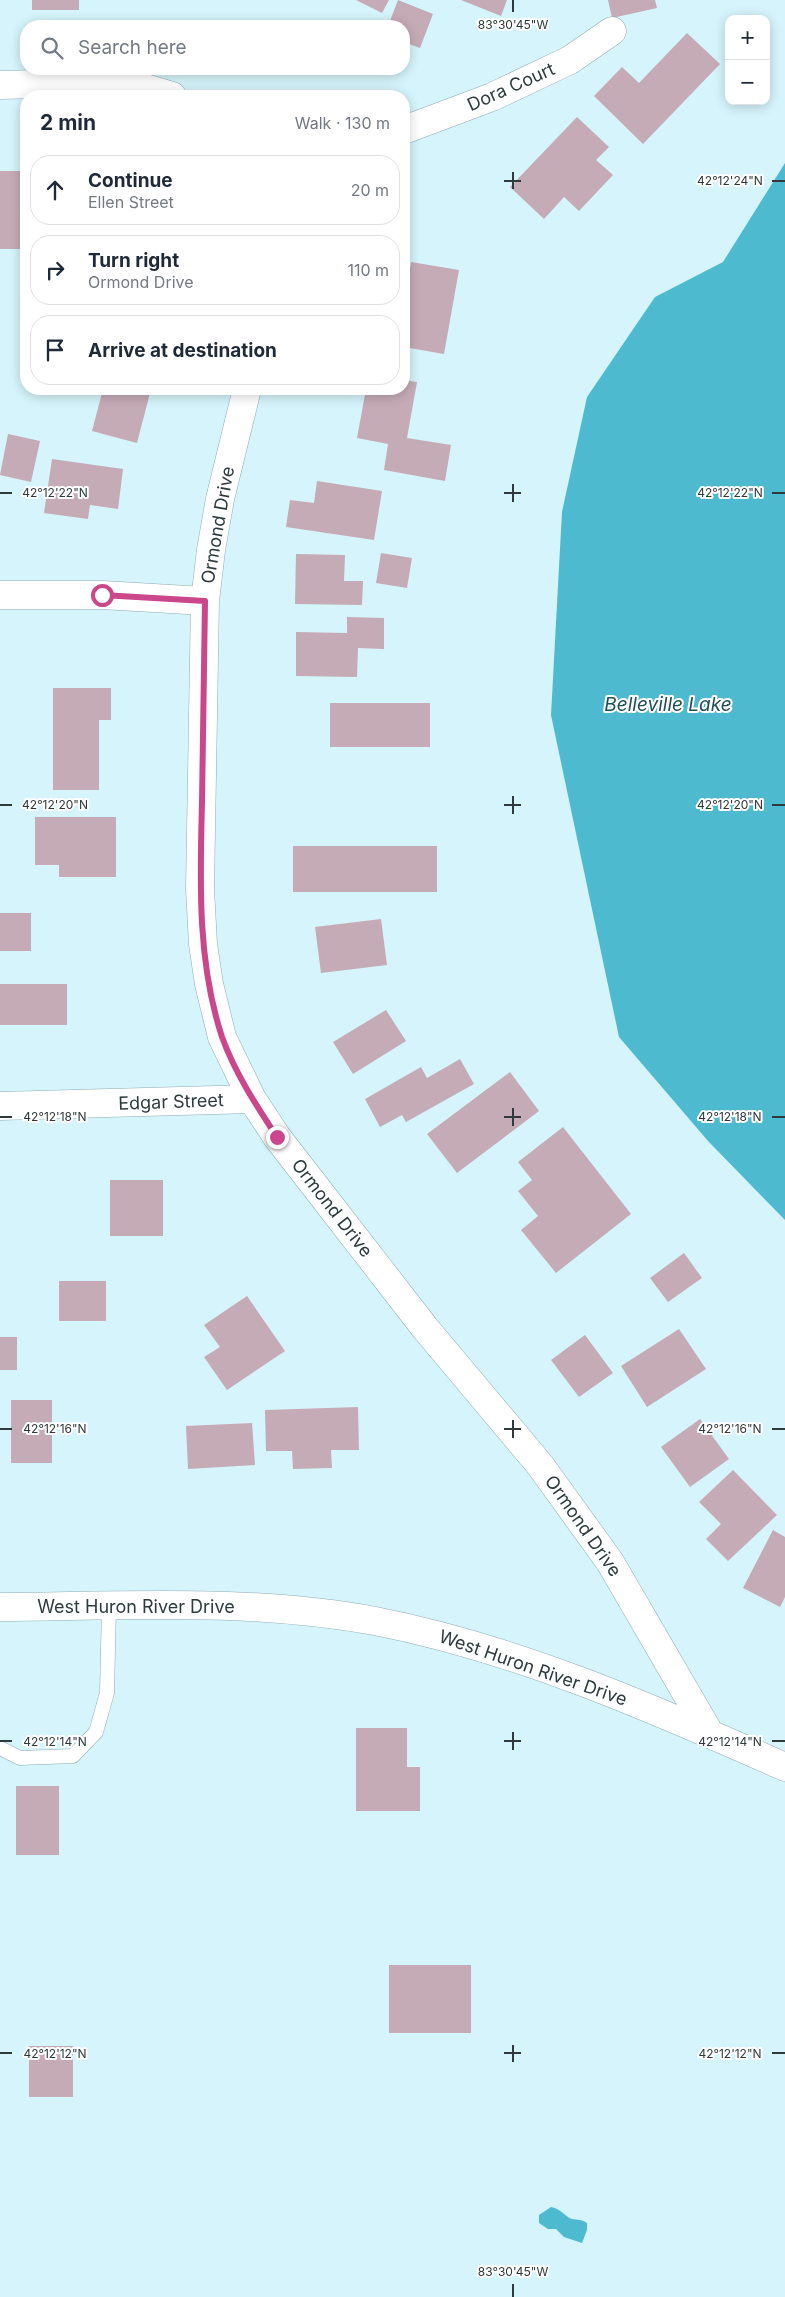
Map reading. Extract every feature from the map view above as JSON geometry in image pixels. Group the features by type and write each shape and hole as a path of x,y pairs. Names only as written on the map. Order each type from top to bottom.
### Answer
{"street":[{"name":"Dora Court","path":"410,128 492,97 570,60 612,31"},
{"path":"0,86 111,82 128,83 152,90"},
{"name":"Ormond Drive","path":"245,395 220,499 205,601 200,890 203,944 209,984 222,1037 252,1099 277,1137 424,1328 540,1465 610,1562 710,1734"},
{"path":"0,594 102,595 205,601"},
{"name":"Edgar Street","path":"0,1106 252,1099"},
{"name":"West Huron River Drive","path":"0,1607 264,1607 373,1621 492,1650 585,1683 785,1767"}],"lane":[{"path":"0,1748 20,1758 73,1756 96,1732 107,1693 109,1606"}],"water":[{"name":"Belleville Lake","path":"785,163 785,1220 708,1141 619,1037 551,715 562,512 587,397 655,297 723,262"},
{"path":"551,2207 558,2209 572,2219 587,2223 587,2230 582,2243 564,2237 556,2229 548,2229 539,2223 539,2215"}],"building":[{"path":"32,0 79,0 79,10 32,10"},
{"path":"356,0 389,0 382,13"},
{"path":"398,0 433,14 420,48 410,44 410,20 390,20"},
{"path":"461,0 507,0 501,16"},
{"path":"608,0 655,0 657,8 612,18"},
{"path":"687,33 720,64 643,144 594,96 622,67 639,83"},
{"path":"577,117 609,147 596,160 613,175 579,211 564,197 544,219 510,187"},
{"path":"0,171 20,171 20,249 0,249"},
{"path":"411,262 459,270 444,354 410,348"},
{"path":"410,381 417,382 407,438 451,445 445,481 384,470 388,444 357,438 365,395 410,395"},
{"path":"101,395 149,395 137,443 92,431"},
{"path":"8,434 40,441 31,482 0,475"},
{"path":"52,459 123,469 118,509 90,505 88,519 44,513"},
{"path":"317,481 382,491 374,540 286,527 290,500 314,503"},
{"path":"381,553 412,558 407,588 376,583"},
{"path":"296,554 345,555 344,581 363,581 362,605 295,604"},
{"path":"347,617 384,618 384,649 358,648 357,677 296,676 296,632 347,633"},
{"path":"53,688 111,688 111,720 99,720 99,790 53,790"},
{"path":"330,703 430,703 430,747 330,747"},
{"path":"35,817 116,817 116,877 59,877 59,865 35,865"},
{"path":"293,846 437,846 437,892 293,892"},
{"path":"0,913 31,913 31,951 0,951"},
{"path":"381,919 387,965 321,973 315,927"},
{"path":"0,984 67,984 67,1025 0,1025"},
{"path":"386,1010 406,1041 353,1074 333,1042"},
{"path":"460,1059 474,1084 406,1122 402,1115 380,1127 365,1099 421,1067 427,1078"},
{"path":"510,1072 539,1111 457,1173 427,1134"},
{"path":"563,1127 631,1214 556,1273 521,1230 538,1216 518,1191 532,1180 518,1162"},
{"path":"110,1180 163,1180 163,1236 110,1236"},
{"path":"684,1253 702,1278 668,1302 650,1278"},
{"path":"59,1281 106,1281 106,1321 59,1321"},
{"path":"247,1296 285,1351 227,1390 204,1357 220,1347 204,1325"},
{"path":"679,1329 706,1369 647,1407 621,1366"},
{"path":"585,1335 613,1373 579,1397 551,1360"},
{"path":"0,1337 17,1337 17,1370 0,1370"},
{"path":"11,1400 52,1400 52,1463 11,1463"},
{"path":"358,1407 359,1450 331,1450 332,1468 293,1469 292,1451 266,1451 265,1410"},
{"path":"700,1419 729,1459 690,1487 661,1447"},
{"path":"252,1423 255,1465 188,1469 186,1426"},
{"path":"733,1470 777,1515 728,1561 706,1539 721,1524 699,1502"},
{"path":"773,1530 785,1537 785,1597 780,1607 743,1588"},
{"path":"356,1728 407,1728 407,1767 420,1767 420,1811 356,1811"},
{"path":"16,1786 59,1786 59,1855 16,1855"},
{"path":"389,1965 471,1965 471,2033 389,2033"},
{"path":"29,2046 73,2046 73,2097 29,2097"}],"route":[{"path":"102,595 205,601 200,890 203,944 209,984 222,1037 252,1099 277,1137"}]}
